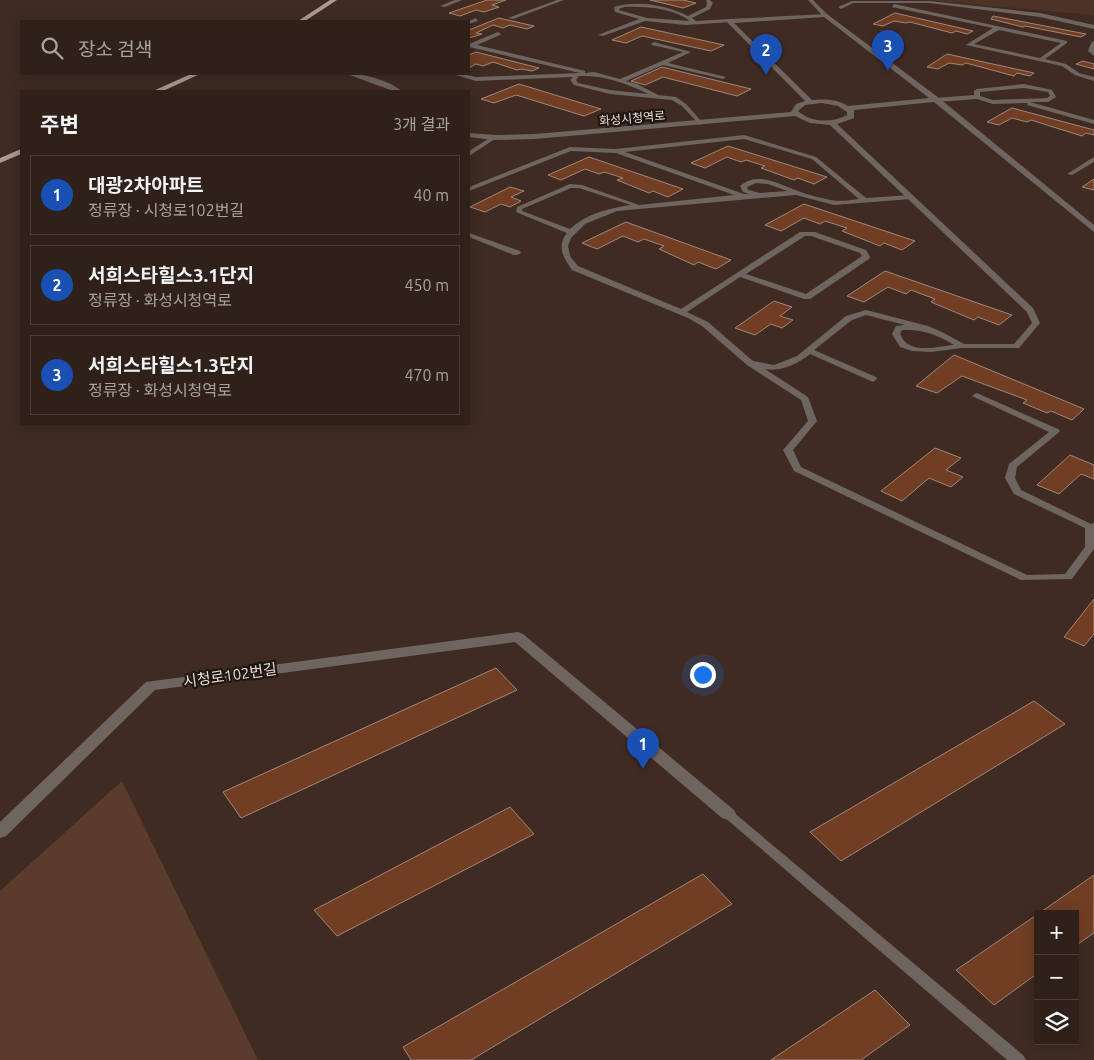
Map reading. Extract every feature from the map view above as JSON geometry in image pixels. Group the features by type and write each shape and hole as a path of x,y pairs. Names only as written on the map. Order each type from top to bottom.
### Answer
{"main road":[{"path":"303,20 334,0"},
{"path":"159,90 194,75"},
{"path":"0,161 20,151"}],"street":[{"path":"729,21 825,15 936,100 1094,229"},
{"path":"729,21 810,102"},
{"path":"354,75 379,82 396,90"},
{"path":"848,108 851,110 851,116 831,122 808,120 796,114 795,108 798,105 810,102 832,102 848,108 936,100"},
{"name":"화성시청역로","path":"470,135 495,137 629,130 796,114"},
{"path":"831,122 1030,310"},
{"name":"시청로102번길","path":"0,832 151,686 518,637 728,814"}],"lane":[{"path":"444,6 460,0"},
{"path":"511,18 562,0"},
{"path":"690,17 708,8 710,3 708,0"},
{"path":"810,0 825,15"},
{"path":"841,6 852,2 929,2 1040,14 1094,27"},
{"path":"873,2 1065,42 1041,60"},
{"path":"695,23 690,17 639,4 629,4 616,8 616,11 624,14 671,24 695,23 729,21"},
{"path":"601,34 646,19"},
{"path":"470,23 476,20"},
{"path":"998,28 969,45 1064,65 1077,74 1094,79"},
{"path":"470,46 498,34"},
{"path":"620,81 688,52 654,44"},
{"path":"1094,44 1091,52 1094,54"},
{"path":"470,46 620,81 635,85 655,95"},
{"path":"663,62 723,77"},
{"path":"462,75 476,79 592,74"},
{"path":"576,76 573,80 576,84 586,87 610,92 674,98 684,105 700,123"},
{"path":"936,100 977,97 993,102 1048,100 1053,97 1050,91 1038,87 1024,86 977,91 977,97"},
{"path":"1018,101 1094,122"},
{"path":"470,153 495,137"},
{"path":"470,189 570,149 616,151 744,137 814,158 865,201"},
{"path":"616,151 744,196"},
{"path":"1070,174 1094,158"},
{"path":"760,195 745,191 742,186 748,182 762,180 796,193 834,203 911,197"},
{"path":"570,232 519,212 519,208 570,186 580,186 639,206"},
{"path":"796,193 744,196 616,209 596,214 570,232 563,248 567,260 575,268 681,312 705,324 750,363 805,399 813,422 788,450 797,469 1024,578 1068,577 1090,547 1092,527 1017,492 1010,478 1012,466 1055,431 976,396"},
{"path":"681,312 803,234 812,234 863,252 866,257 807,297 741,275"},
{"path":"470,235 517,253"},
{"path":"962,346 934,330 915,326 899,328 896,334 903,345 912,349 931,350 962,346 1016,346 1036,323 1030,310"},
{"path":"750,363 775,368 800,358 849,318 866,312 925,328"},
{"path":"809,351 872,379"},
{"path":"728,814 1018,1060"}],"shaded area":[{"path":"928,0 1094,0 1094,15"},
{"path":"122,781 258,1060 0,1060 0,891"}],"building":[{"path":"487,0 506,0 492,5 499,7 484,12 476,10 460,16 449,13"},
{"path":"650,0 683,0 696,3 683,8"},
{"path":"895,13 973,31 967,34 956,31 952,33 910,22 894,21 883,26 873,24"},
{"path":"993,16 1086,34 1081,37 1023,27 991,19"},
{"path":"499,18 534,26 527,29 510,25 503,28 493,25 476,33 482,34 470,38 470,30"},
{"path":"641,27 724,45 711,51 642,36 626,43 612,40"},
{"path":"476,52 539,68 532,71 517,70 493,62 483,66 476,64 470,67 470,55"},
{"path":"947,54 1034,73 1030,76 1017,73 1014,76 966,63 962,65 949,63 938,69 927,67"},
{"path":"1083,61 1094,64 1094,69 1076,64"},
{"path":"662,67 751,89 737,96 663,77 645,85 631,81"},
{"path":"519,84 601,109 584,116 516,95 494,103 481,99"},
{"path":"1012,108 1094,130 1094,135 1086,133 1082,136 1031,120 1027,122 1012,118 999,125 987,122"},
{"path":"728,146 827,177 814,184 798,178 794,180 761,168 765,166 746,160 741,162 727,157 705,168 691,163"},
{"path":"589,157 683,189 668,197 653,191 649,193 617,180 623,178 604,172 599,174 585,169 561,180 548,175"},
{"path":"1094,179 1094,190 1082,187"},
{"path":"510,187 524,191 511,197 521,201 510,207 501,204 485,212 470,207"},
{"path":"804,204 915,241 902,250 884,243 880,246 842,231 847,228 825,221 820,224 804,218 781,231 765,225"},
{"path":"626,222 731,260 716,269 698,262 694,265 659,249 664,246 644,239 638,242 623,236 597,249 582,243"},
{"path":"885,271 1012,315 999,325 978,317 974,320 931,302 935,299 911,290 906,294 888,287 864,302 847,296"},
{"path":"774,301 792,307 780,316 793,320 782,328 771,324 755,335 735,328"},
{"path":"954,355 1084,409 1072,420 1051,411 1047,413 1023,403 1027,400 962,376 937,393 916,386"},
{"path":"935,448 961,458 946,470 963,477 951,487 929,478 902,501 881,491"},
{"path":"1070,455 1094,465 1094,479 1081,474 1059,494 1037,485"},
{"path":"1094,599 1094,634 1084,646 1064,637"},
{"path":"496,668 517,690 241,818 223,792"},
{"path":"1034,701 1065,724 841,861 810,832"},
{"path":"510,807 534,834 337,936 314,910"},
{"path":"703,874 732,904 471,1060 411,1060 403,1047"},
{"path":"1094,875 1094,933 1079,943 1079,910 1044,910"},
{"path":"1034,917 1034,976 994,1005 956,970"},
{"path":"875,990 910,1025 861,1060 771,1060"}],"place":[{"name":"서희스타힐스1.3단지","path":"888,71"},
{"name":"서희스타힐스3.1단지","path":"766,75"},
{"name":"대광2차아파트","path":"643,769"}]}
